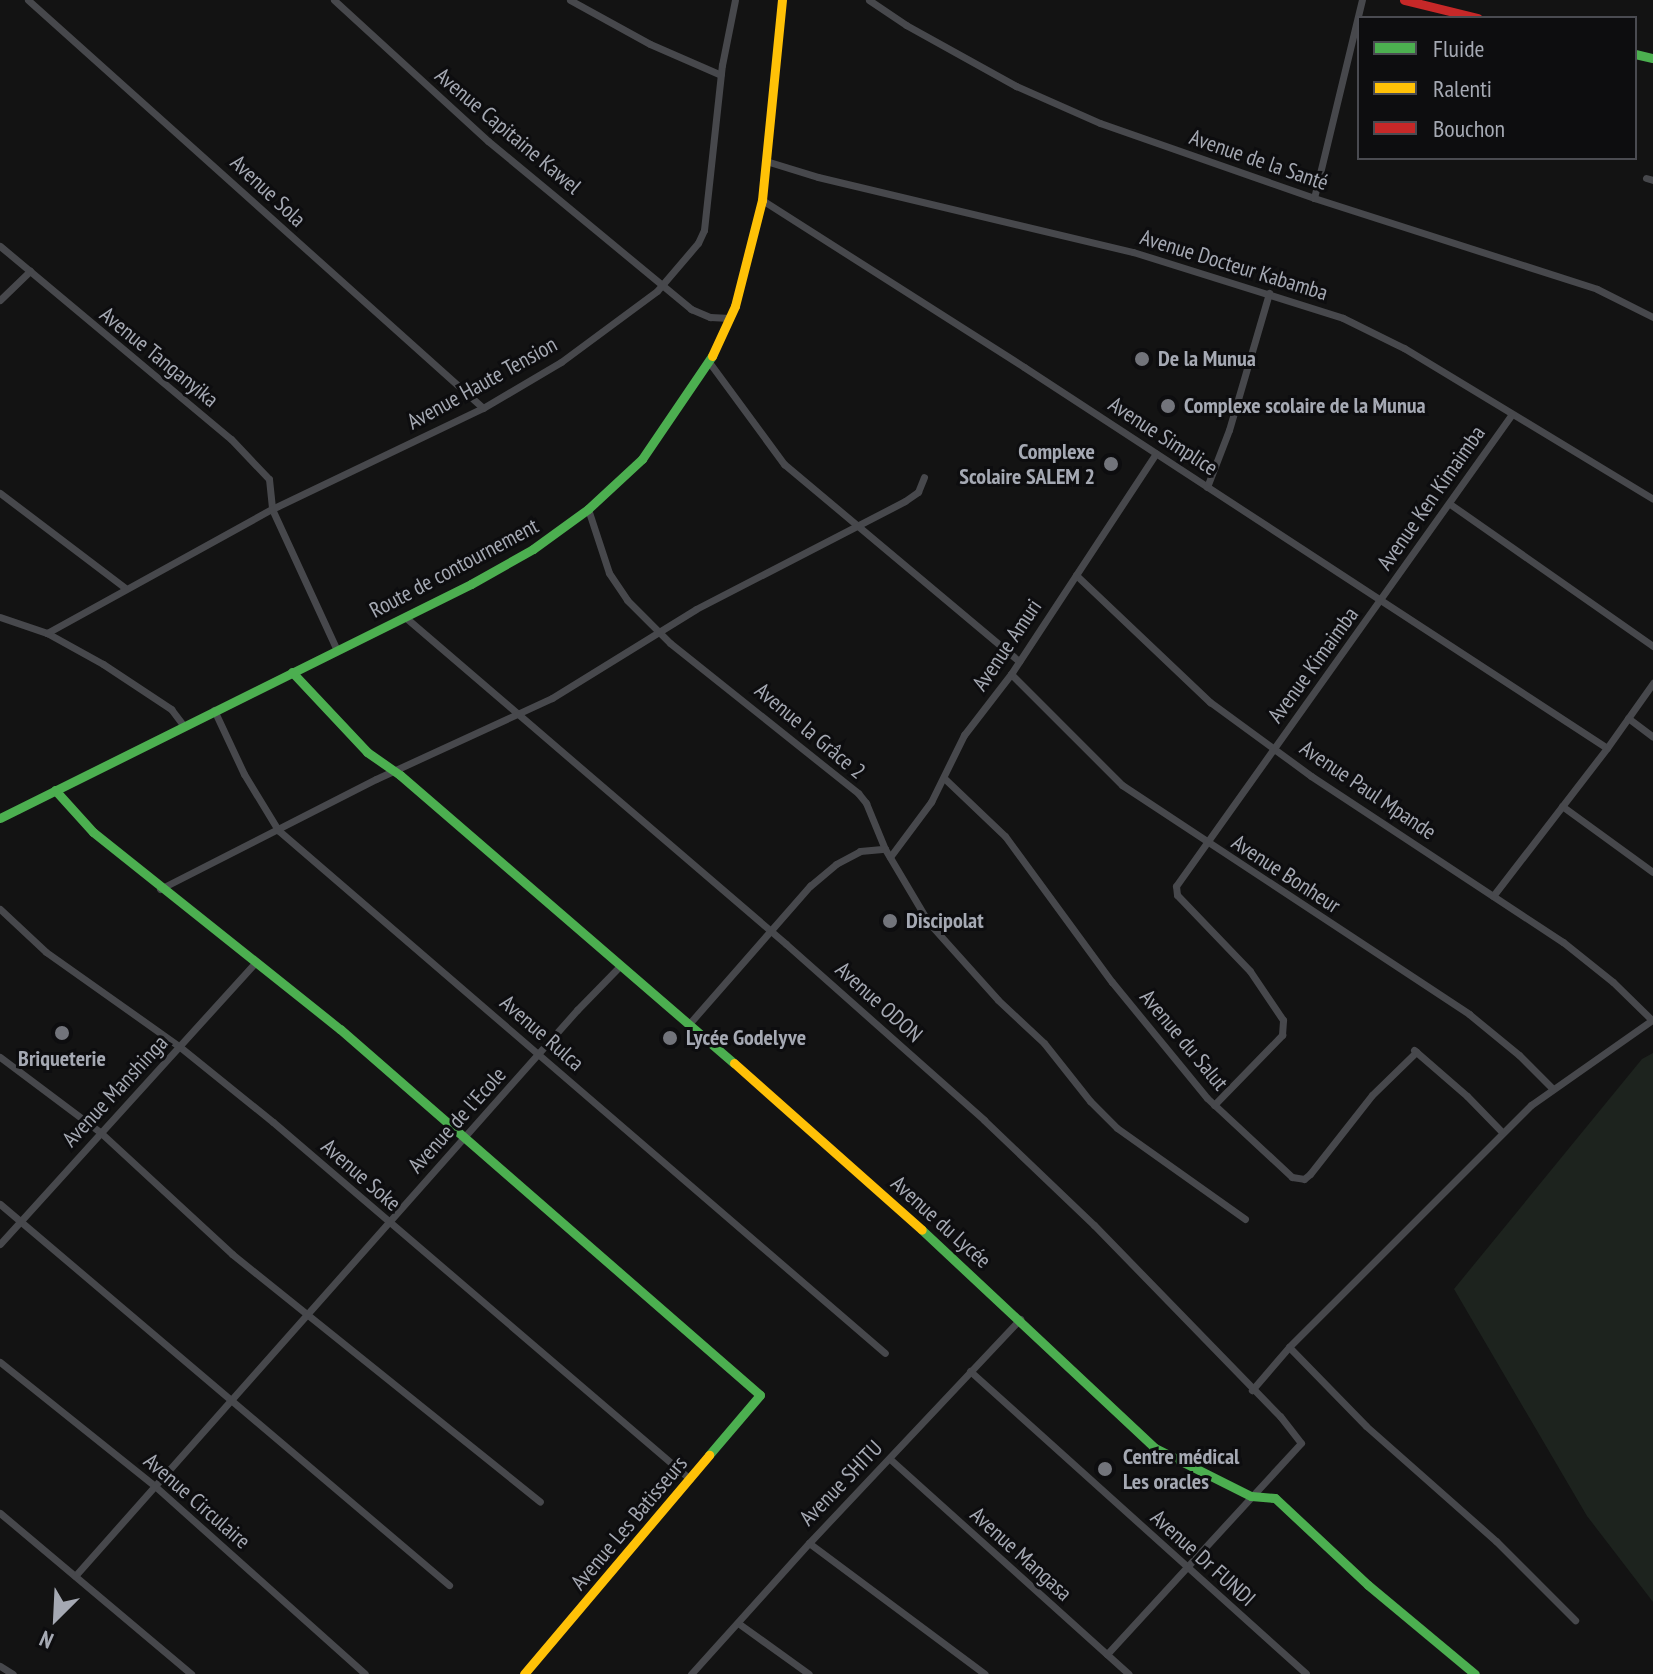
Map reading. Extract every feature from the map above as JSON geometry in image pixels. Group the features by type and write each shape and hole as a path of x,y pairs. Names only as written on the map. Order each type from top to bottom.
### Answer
{"street":[{"name":"Avenue Sola","path":"28,0 483,408"},
{"name":"Avenue Capitaine Kawel","path":"334,0 488,141 664,284"},
{"path":"570,0 650,44 721,75"},
{"name":"Avenue Haute Tension","path":"47,633 124,587 272,509 483,408 561,362 664,284 698,243 704,230 721,75 735,0"},
{"name":"Route de contournement","path":"0,818 405,617 533,549 588,509 642,459 709,362 730,318 749,261 762,200 782,0"},
{"name":"Avenue de la Santé","path":"869,0 906,25 1033,95 1100,123 1314,198 1597,289 1653,317"},
{"path":"1404,0 1470,16"},
{"path":"1314,198 1357,21"},
{"name":"Avenue Docteur Kabamba","path":"766,161 818,177 1133,252 1269,293 1378,333 1653,499"},
{"name":"Avenue Simplice","path":"762,200 1607,748"},
{"name":"Avenue Tanganyika","path":"0,246 252,461 269,479 272,509 337,650"},
{"path":"0,300 30,271"},
{"path":"664,284 699,313 730,318"},
{"path":"1207,487 1229,430 1269,293"},
{"path":"709,362 784,464 861,525 1019,661"},
{"name":"Avenue Ken Kimaimba","path":"1381,603 1512,414"},
{"name":"Avenue Amuri","path":"890,857 944,778 964,735 1011,674 1156,453"},
{"path":"160,889 394,771 552,698 659,631 918,492 924,477"},
{"path":"0,493 124,587"},
{"path":"1450,504 1653,646"},
{"name":"Avenue la Grâce 2","path":"588,509 609,573 627,600 659,631 858,793 866,803 885,849 929,923 998,1000 1050,1050 1090,1101 1117,1128 1245,1219"},
{"name":"Avenue Paul Mpande","path":"1076,575 1210,702 1588,960 1652,1020"},
{"name":"Avenue Kimaimba","path":"1214,1105 1284,1028 1279,1012 1250,971 1177,895 1176,886 1381,603"},
{"path":"0,617 47,633 155,697 171,709 183,725"},
{"name":"Avenue ODON","path":"405,617 771,930 1061,1193 1252,1390 1301,1443 1251,1496"},
{"name":"Avenue du Lycée","path":"292,672 367,752 394,771 866,1177 1155,1448 1251,1496 1275,1498 1368,1585 1475,1674"},
{"name":"Avenue Bonheur","path":"1011,674 1122,785 1469,1014 1519,1055 1553,1089"},
{"path":"1493,896 1653,683"},
{"name":"Avenue Rulca","path":"214,710 244,774 278,830 885,1353"},
{"path":"1628,718 1653,737"},
{"name":"Avenue du Salut","path":"944,778 1005,836 1112,982 1214,1105 1292,1177 1304,1179 1372,1095 1415,1051 1467,1096 1502,1132"},
{"path":"55,790 79,820 160,889 340,1029 465,1139"},
{"path":"1562,806 1653,872"},
{"path":"689,1024 810,886 836,864 860,851 885,849"},
{"name":"Avenue Soke","path":"0,909 46,952 180,1047 690,1479"},
{"name":"Avenue Manshinga","path":"0,1244 255,963"},
{"name":"Avenue de l'Ecole","path":"75,1576 538,1054 620,966"},
{"path":"1252,1390 1289,1347 1502,1132 1553,1089 1652,1020"},
{"path":"0,1057 100,1132 232,1254 540,1502"},
{"name":"Avenue Les Batisseurs","path":"465,1139 760,1395 524,1674"},
{"path":"0,1204 322,1474 449,1585"},
{"name":"Avenue SHITU","path":"691,1674 809,1543 1020,1319"},
{"path":"1289,1347 1366,1426 1496,1541 1575,1620"},
{"name":"Avenue Circulaire","path":"0,1362 156,1487 365,1674"},
{"name":"Avenue Dr FUNDI","path":"970,1371 1306,1674"},
{"name":"Avenue Mangasa","path":"890,1459 1129,1674"},
{"path":"1107,1654 1251,1496"},
{"path":"0,1513 191,1674"},
{"path":"809,1543 985,1674"},
{"path":"738,1623 809,1674"},
{"path":"0,1666 13,1674"}],"shaded area":[{"path":"1653,1053 1653,1602 1587,1516 1454,1289 1642,1059"}],"traffic: fast":[{"path":"1637,54 1653,58"},
{"path":"0,818 471,584 533,549 588,509 642,459 712,356"},
{"path":"292,672 367,752 400,775 734,1063"},
{"path":"55,790 93,832 340,1029 760,1395 709,1455"},
{"path":"922,1230 1155,1448 1251,1496 1275,1498 1368,1585 1475,1674"}],"traffic: slow":[{"path":"712,356 735,306 762,200 782,0"},
{"path":"734,1063 922,1230"},
{"path":"524,1674 709,1455"}],"traffic: jam":[{"path":"1404,0 1470,16"}],"place":[{"name":"De la Munua","path":"1142,359"},
{"name":"Complexe scolaire de la Munua","path":"1168,406"},
{"name":"Complexe Scolaire SALEM 2","path":"1111,464"},
{"name":"Discipolat","path":"890,921"},
{"name":"Briqueterie","path":"62,1033"},
{"name":"Lycée Godelyve","path":"670,1038"},
{"name":"Centre médical Les oracles","path":"1105,1469"}]}
